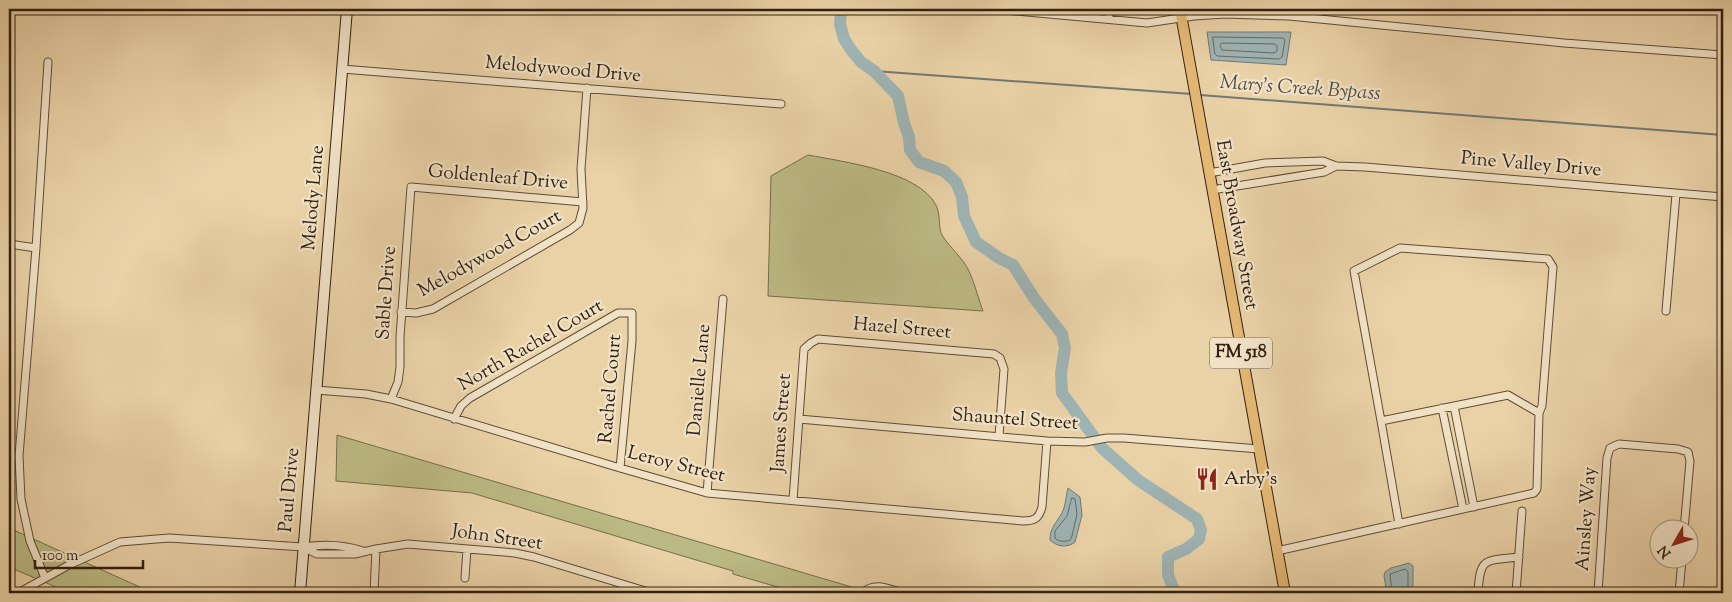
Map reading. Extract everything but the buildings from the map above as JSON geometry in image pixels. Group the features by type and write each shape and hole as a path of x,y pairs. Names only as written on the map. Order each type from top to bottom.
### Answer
{"main road":[{"name":"East Broadway Street","path":"1181,13 1285,593"}],"street":[{"name":"Melody Lane","path":"316,390 347,9"},
{"path":"995,9 1147,23 1181,13 1289,16 1564,43 1723,55"},
{"path":"1109,9 1110,19"},
{"path":"44,578 36,561 20,499 19,456 36,248 48,62"},
{"name":"Melodywood Drive","path":"342,69 782,104"},
{"name":"Melodywood Court","path":"402,312 433,309 570,230 581,219 583,202 582,151 587,88"},
{"name":"Pine Valley Drive","path":"1209,173 1266,163 1323,161 1336,166 1723,197"},
{"name":"Pine Valley Drive","path":"1212,190 1324,172 1336,166"},
{"name":"Goldenleaf Drive","path":"411,187 583,202"},
{"name":"Sable Drive","path":"391,399 398,382 400,367 400,337 411,187"},
{"path":"1666,311 1676,194"},
{"path":"9,244 36,248"},
{"path":"1277,551 1398,524 1463,509 1474,507 1534,493 1537,489 1538,413 1542,406 1552,267 1548,259 1400,248 1354,270 1382,421 1398,524"},
{"name":"Danielle Lane","path":"707,493 723,299"},
{"name":"North Rachel Court","path":"454,419 461,406 470,398 618,314 632,312"},
{"name":"Rachel Court","path":"620,468 632,341 632,312"},
{"name":"Hazel Street","path":"804,349 811,342 818,339 826,339 989,353 1000,358 1004,369 998,436"},
{"name":"James Street","path":"793,500 804,349"},
{"name":"Leroy Street","path":"316,390 366,394 391,399 707,493 1023,521 1037,518 1042,507 1048,441"},
{"name":"Paul Drive","path":"300,593 316,390"},
{"path":"1382,421 1508,395 1538,413"},
{"path":"1454,406 1474,507"},
{"path":"1442,408 1463,509"},
{"name":"Shauntel Street","path":"799,419 1048,441 1086,442 1106,438 1259,449"},
{"name":"Ainsley Way","path":"1598,593 1607,458 1610,448 1619,444 1678,449 1688,452 1690,460 1685,520"},
{"path":"1516,593 1522,511"},
{"name":"John Street","path":"18,593 44,578 120,542 169,538 303,547 317,554 355,554 408,544 515,553 652,593"},
{"path":"374,593 376,549"},
{"path":"465,578 467,549"},
{"path":"1478,593 1479,574 1483,564 1491,560 1519,557"},
{"path":"1679,593 1681,570"},
{"path":"862,593 871,587 878,586 903,593"}],"shaded area":[{"path":"808,155 879,170 897,176 927,193 938,209 942,235 969,271 983,311 768,296 771,176"},
{"path":"337,435 872,593 798,593 733,574 733,571 472,493 336,481"},
{"path":"9,528 153,593 70,593 9,567"}],"water":[{"path":"1207,32 1291,32 1286,65 1211,60"},
{"path":"1068,488 1080,497 1082,515 1075,542 1062,546 1050,540 1050,535 1064,508"},
{"path":"1409,563 1413,566 1413,593 1387,593 1385,572 1391,568"}],"waterway":[{"path":"841,9 840,24 844,39 861,62 874,71 898,96 909,137 910,150 919,162 944,171 956,182 962,197 964,216 976,242 1013,265 1034,298 1062,334 1065,348 1061,373 1062,393 1102,448 1138,480 1197,519 1201,530 1199,539 1186,549 1168,557 1168,575 1175,593"},
{"name":"Mary's Creek Bypass","path":"874,71 1192,94"},
{"name":"Mary's Creek Bypass","path":"1200,95 1723,135"}],"place":[{"name":"Arby's","path":"1207,479"}]}
